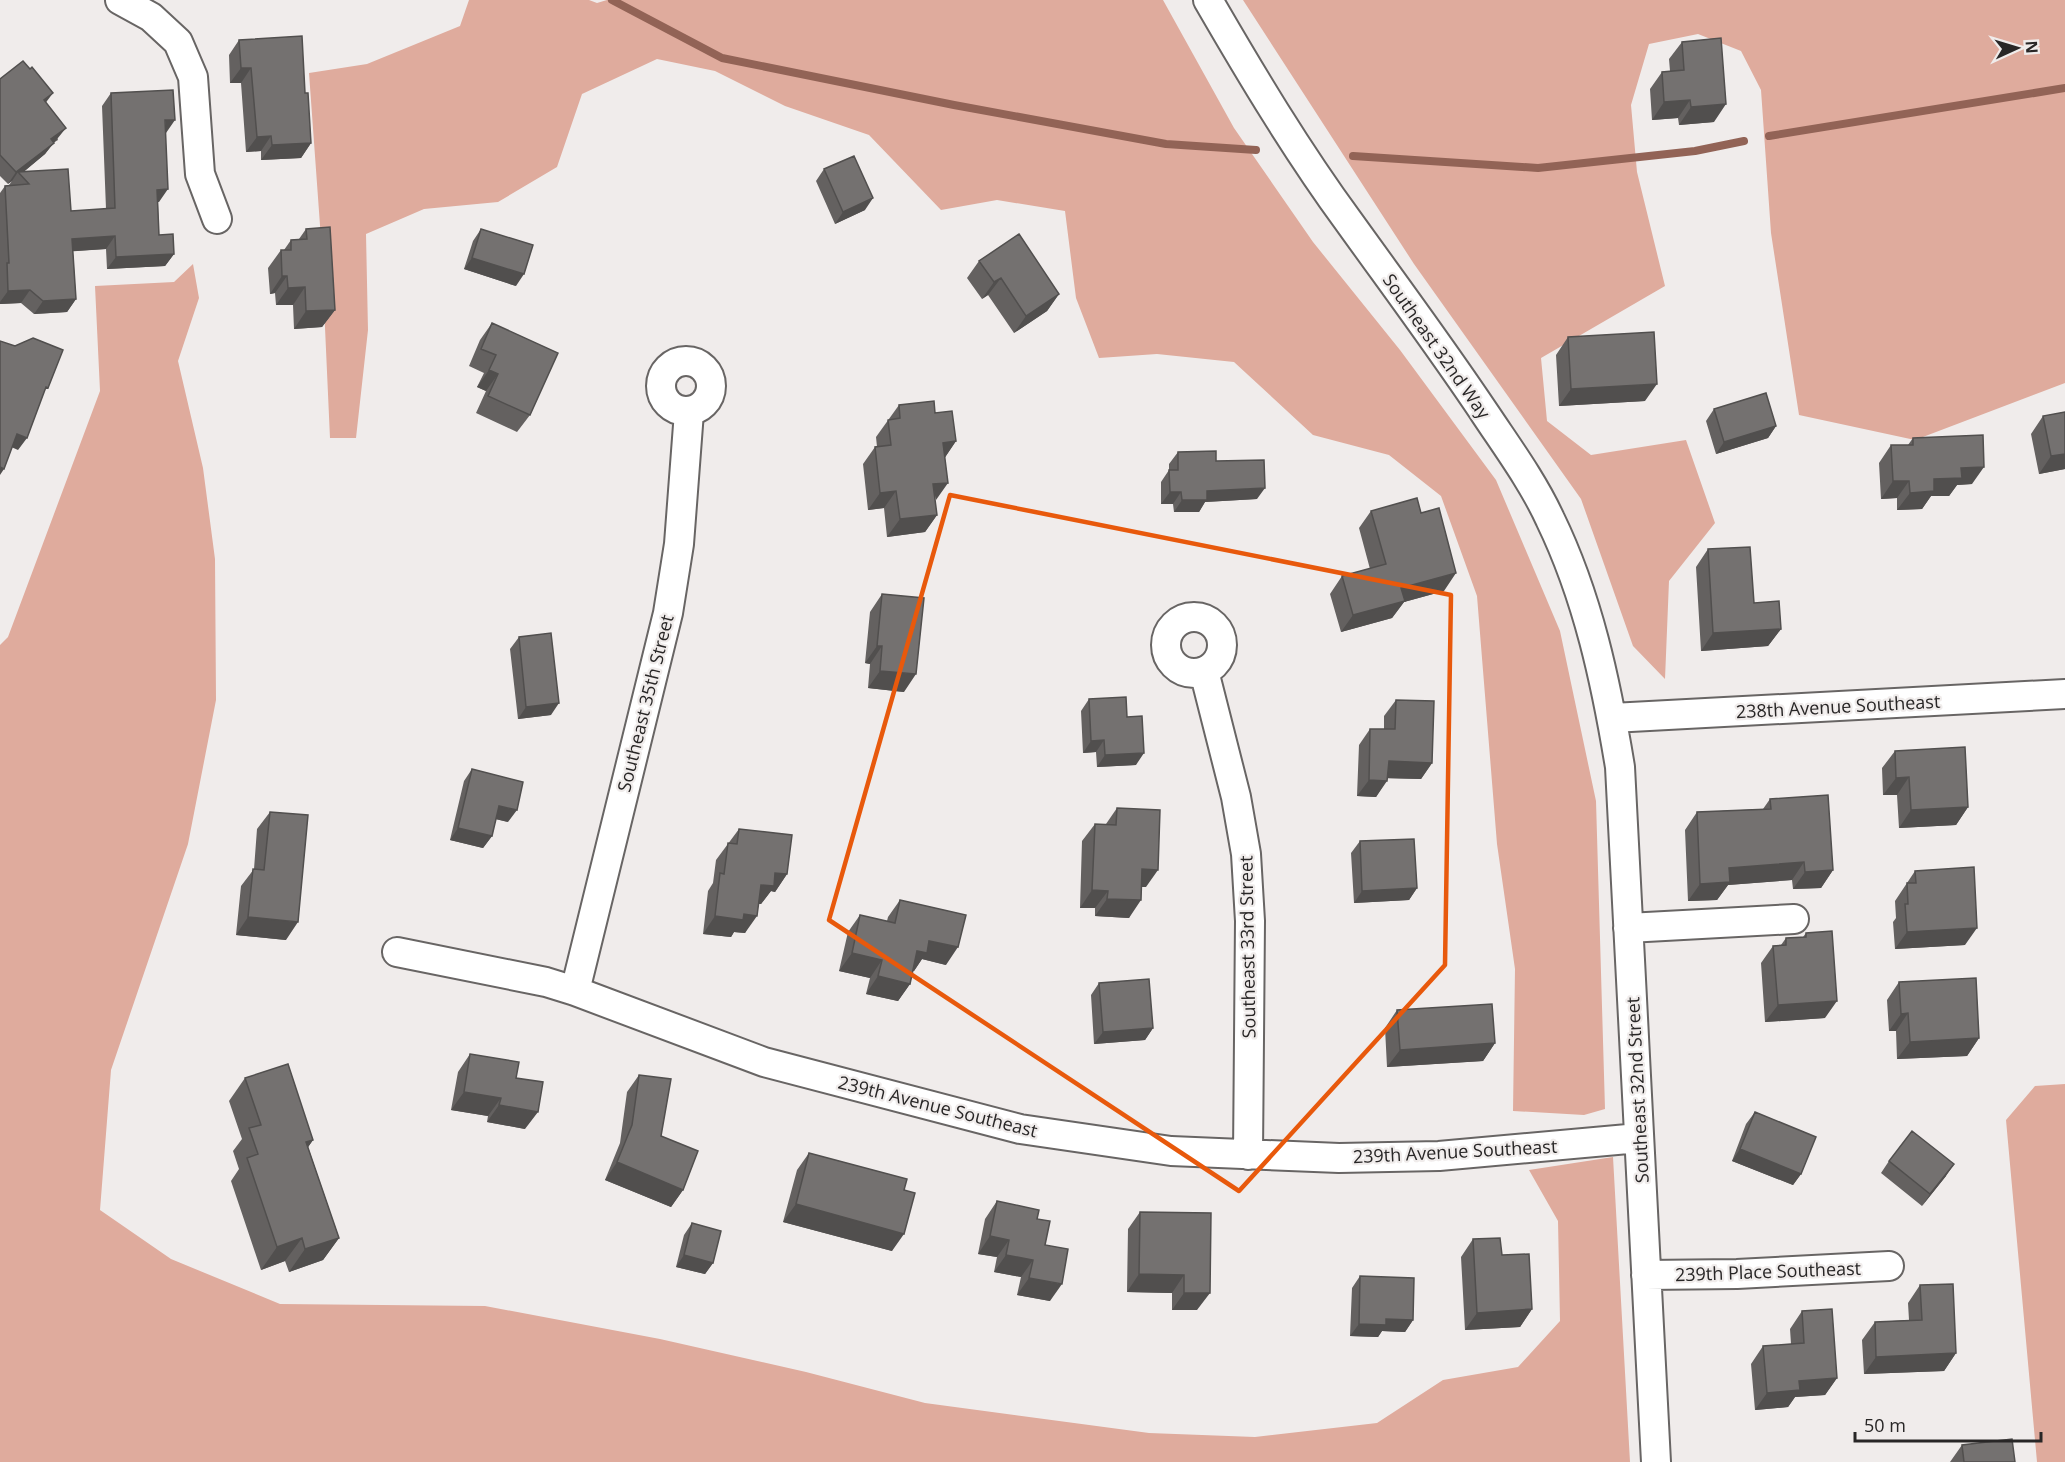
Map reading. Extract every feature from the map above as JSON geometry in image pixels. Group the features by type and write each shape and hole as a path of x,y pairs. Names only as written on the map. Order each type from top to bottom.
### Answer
{"street":[{"path":"120,0 151,17 178,42 194,77 200,174 217,219"},
{"name":"Southeast 32nd Way","path":"1208,0 1262,93 1348,220 1463,380 1523,470 1545,508 1575,576 1594,639 1612,718"},
{"name":"Southeast 35th Street","path":"575,991 668,614 679,544 689,411"},
{"name":"Southeast 33rd Street","path":"1204,671 1236,797 1246,854 1250,921 1248,1155"},
{"name":"238th Avenue Southeast","path":"1612,718 2065,694"},
{"name":"Southeast 32nd Street","path":"1612,718 1620,767 1656,1462"},
{"path":"1628,928 1794,919"},
{"name":"239th Avenue Southeast","path":"398,952 546,982 764,1062 1020,1130 1171,1151 1340,1158 1440,1156 1639,1138"},
{"name":"239th Place Southeast","path":"1646,1275 1737,1274 1889,1266"}],"highlighted area":[{"path":"950,495 1451,595 1445,965 1239,1191 829,920"}],"shaded area":[{"path":"469,0 589,0 597,3 607,0 1163,0 1234,128 1313,242 1400,350 1496,480 1560,631 1596,801 1605,1109 1584,1115 1513,1111 1515,969 1497,844 1477,596 1441,496 1389,455 1313,435 1234,362 1157,354 1099,358 1076,298 1065,211 997,200 941,210 869,135 785,106 715,71 657,59 582,94 557,167 498,202 424,209 366,234 368,330 356,438 330,438 321,239 309,73 367,64 460,26"},
{"path":"1243,0 2065,0 2065,383 1915,440 1799,415 1771,233 1761,90 1741,51 1698,34 1649,44 1631,105 1637,172 1665,286 1541,358 1547,421 1591,455 1686,440 1715,523 1669,581 1665,679 1633,646 1581,499 1414,264"},
{"path":"193,264 199,298 178,361 203,468 215,559 216,700 188,844 111,1070 100,1210 171,1259 280,1304 485,1306 660,1339 806,1372 925,1403 1149,1433 1255,1437 1377,1423 1443,1380 1518,1367 1560,1321 1558,1221 1529,1170 1613,1157 1630,1462 0,1462 0,645 8,637 100,391 95,286 174,282"},
{"path":"2065,1084 2065,1462 2037,1462 2006,1120 2035,1086"}],"building":[{"path":"302,36 311,143 272,145 271,136 257,137 251,68 241,68 239,40"},
{"path":"1721,38 1726,104 1691,107 1690,100 1664,102 1662,72 1684,70 1682,42"},
{"path":"23,61 30,69 32,67 53,93 44,100 66,128 51,139 54,143 16,172 0,155 0,79"},
{"path":"173,90 175,120 165,120 168,189 157,190 159,235 173,234 174,254 116,257 115,236 72,239 76,299 43,301 30,290 8,291 5,186 29,184 18,172 68,169 71,211 115,208 111,93"},
{"path":"854,156 873,198 843,212 824,169"},
{"path":"330,227 335,310 306,311 305,287 288,288 287,276 282,276 281,250 291,250 291,240 307,239 306,229"},
{"path":"481,229 533,245 524,274 472,258"},
{"path":"1019,234 1059,294 1026,316 1001,278 994,282 979,261"},
{"path":"492,323 558,353 530,415 488,396 498,374 489,370 496,355 481,349"},
{"path":"1654,332 1657,384 1571,389 1568,337"},
{"path":"33,338 63,350 27,438 17,434 4,469 0,467 0,341 15,346"},
{"path":"1766,393 1776,426 1724,442 1714,409"},
{"path":"934,401 935,413 952,411 956,441 943,443 948,483 933,484 937,515 900,519 896,491 880,493 875,447 891,445 888,420 900,418 899,405"},
{"path":"2065,412 2065,454 2051,456 2043,416"},
{"path":"1983,435 1984,467 1961,468 1962,478 1934,479 1934,491 1910,493 1909,481 1893,481 1891,445 1913,445 1913,438"},
{"path":"1216,451 1216,461 1264,460 1265,488 1207,491 1207,500 1182,500 1181,492 1170,492 1169,470 1178,470 1178,452"},
{"path":"1417,498 1421,513 1439,508 1456,573 1401,588 1405,601 1353,615 1342,576 1386,564 1371,511"},
{"path":"1750,547 1754,603 1779,601 1781,629 1713,633 1708,549"},
{"path":"882,594 924,598 916,674 880,671 882,646 877,646"},
{"path":"551,633 559,703 526,707 519,637"},
{"path":"1126,697 1127,717 1142,716 1144,753 1105,755 1104,740 1091,741 1089,699"},
{"path":"1396,700 1434,701 1432,763 1389,761 1387,781 1369,780 1370,729 1395,729"},
{"path":"1965,747 1968,807 1911,810 1909,777 1896,778 1895,751"},
{"path":"472,769 523,782 517,810 499,806 492,836 458,828"},
{"path":"1828,795 1833,870 1805,872 1804,862 1729,868 1730,882 1700,884 1697,812 1771,809 1770,799"},
{"path":"1117,808 1160,810 1158,870 1142,869 1141,900 1107,899 1108,891 1092,890 1095,824 1116,825"},
{"path":"270,812 308,815 298,922 248,917 253,869 264,870"},
{"path":"739,829 792,835 787,874 775,873 774,886 761,885 757,916 744,914 743,920 715,916 720,873 724,874 728,843 737,844"},
{"path":"1414,839 1417,888 1362,891 1360,841"},
{"path":"1974,867 1977,928 1907,932 1905,904 1908,904 1907,883 1916,883 1915,871"},
{"path":"900,900 966,915 958,947 929,941 927,953 917,951 910,984 878,976 882,960 852,953 860,915 895,923"},
{"path":"1832,931 1837,1001 1778,1005 1773,946 1786,945 1786,938 1806,937 1806,933"},
{"path":"1976,978 1979,1038 1910,1042 1908,1013 1901,1014 1899,982"},
{"path":"1149,979 1153,1028 1103,1032 1099,983"},
{"path":"1492,1004 1495,1043 1400,1050 1397,1010"},
{"path":"470,1054 519,1062 516,1078 543,1082 538,1112 499,1105 501,1098 464,1092"},
{"path":"288,1064 313,1140 306,1142 339,1238 305,1249 302,1238 277,1247 247,1158 258,1154 249,1128 261,1125 245,1078"},
{"path":"639,1075 671,1079 661,1136 698,1151 683,1190 617,1162 632,1125"},
{"path":"1755,1112 1816,1137 1801,1174 1740,1149"},
{"path":"1912,1131 1954,1164 1930,1194 1889,1161"},
{"path":"809,1153 907,1179 904,1190 915,1193 904,1234 796,1204"},
{"path":"997,1201 1039,1210 1037,1219 1050,1221 1045,1245 1068,1249 1062,1284 1029,1278 1033,1260 1006,1255 1009,1240 990,1236"},
{"path":"1140,1212 1211,1213 1210,1293 1184,1293 1184,1275 1139,1274"},
{"path":"692,1223 721,1231 713,1263 684,1255"},
{"path":"1500,1238 1502,1255 1529,1254 1532,1309 1477,1313 1473,1239"},
{"path":"1360,1276 1414,1278 1413,1320 1386,1319 1386,1325 1359,1324"},
{"path":"1953,1284 1956,1353 1876,1357 1875,1322 1922,1320 1920,1285"},
{"path":"1832,1309 1837,1378 1799,1381 1800,1390 1767,1393 1763,1346 1804,1343 1802,1311"},
{"path":"2012,1439 2015,1462 1964,1462 1962,1445"}],"waterway":[{"path":"612,0 722,58 954,105 1166,144 1256,150"},
{"path":"1769,136 2065,88"},
{"path":"1353,156 1538,168 1695,151 1744,141"}]}
